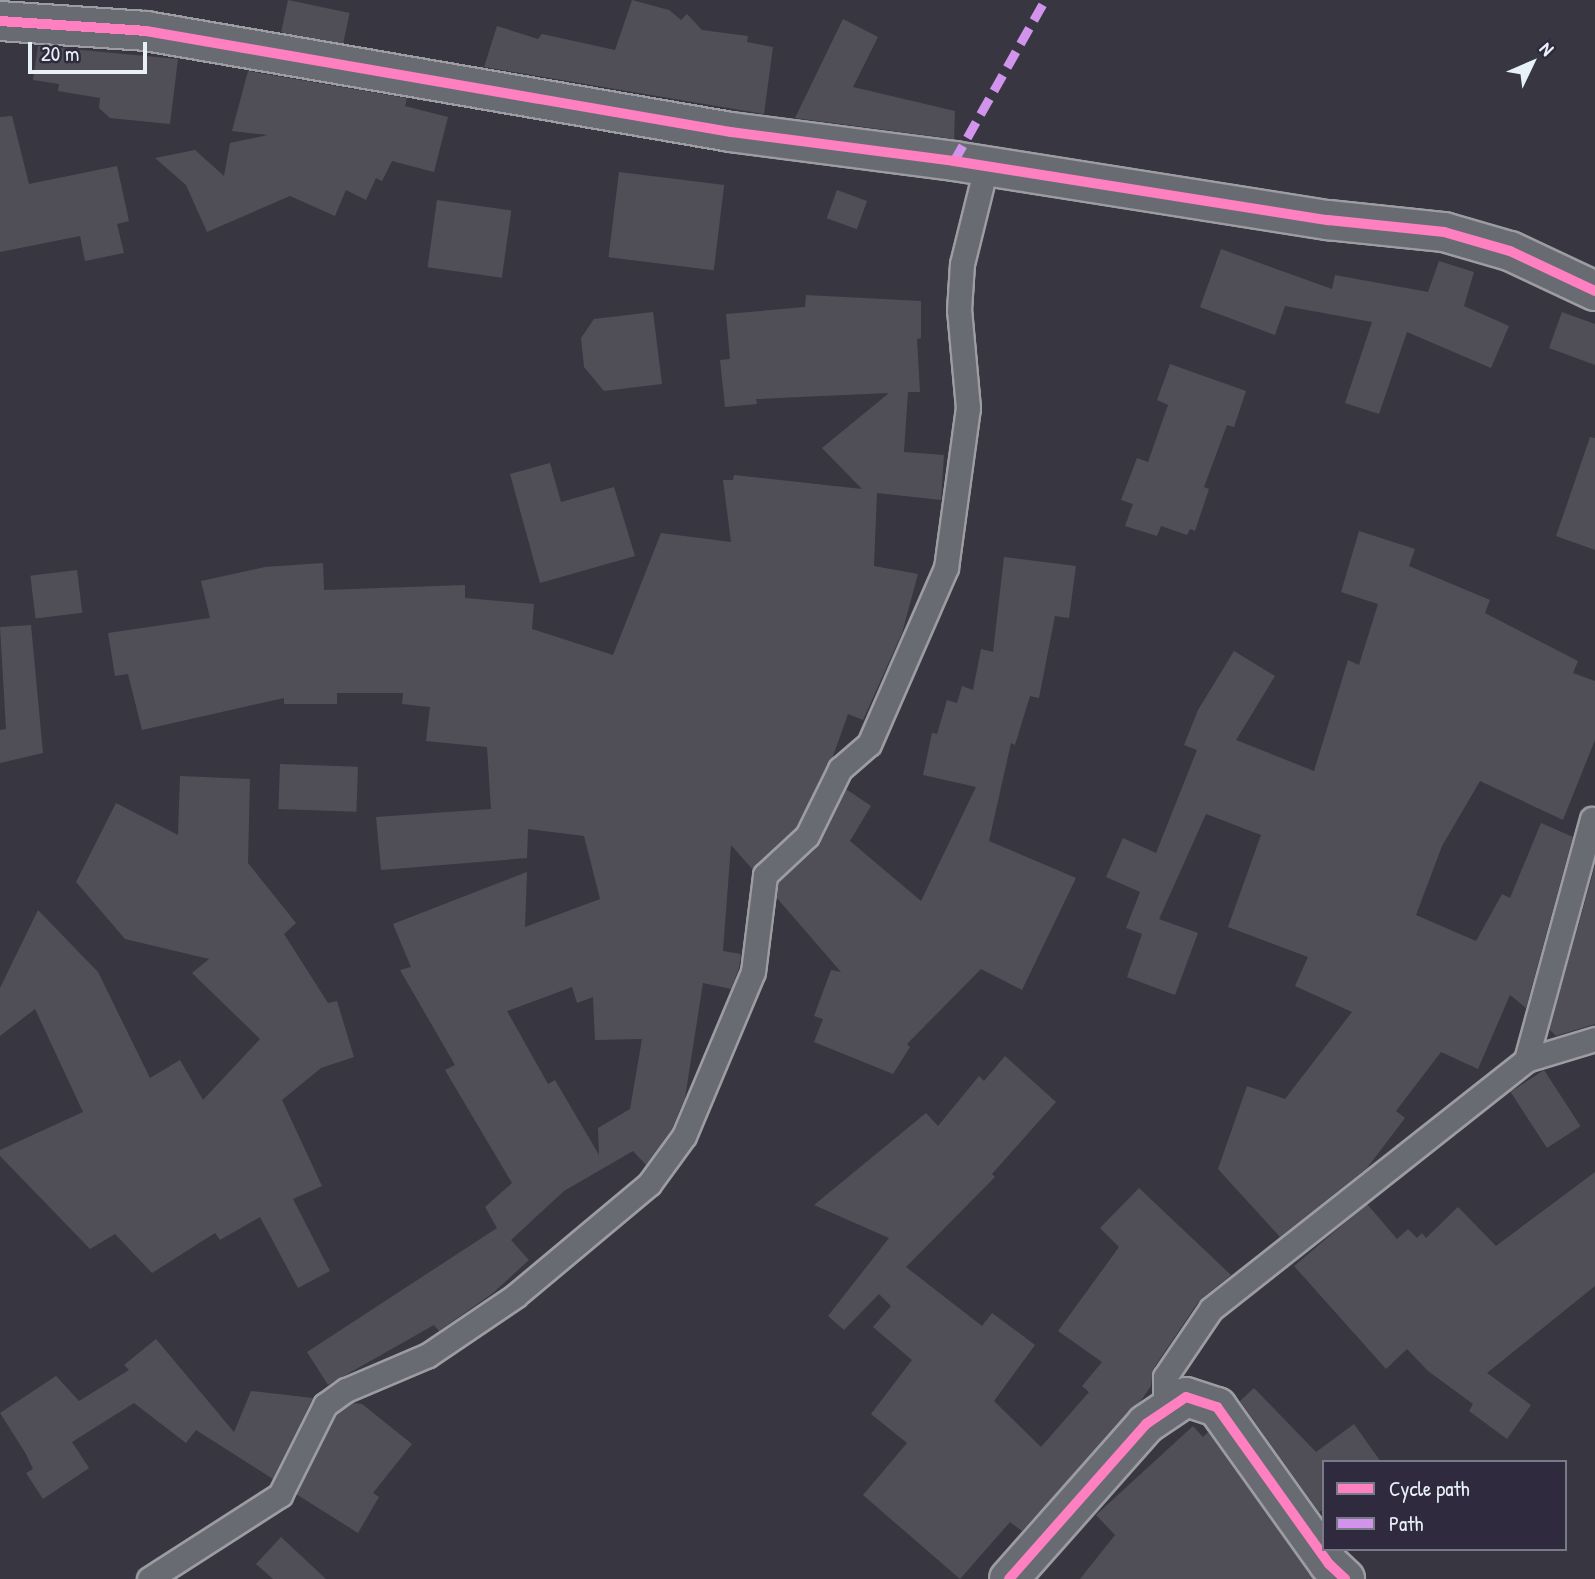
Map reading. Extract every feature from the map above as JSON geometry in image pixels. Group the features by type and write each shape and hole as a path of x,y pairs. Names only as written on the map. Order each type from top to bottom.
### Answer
{"street":[{"path":"19,14 146,31 731,132 986,167 1314,218 1444,232 1510,251 1595,291"},
{"path":"1009,1579 1165,1408 1186,1397 1217,1407 1329,1564 1345,1579"}],"lane":[{"path":"149,1579 280,1495 325,1405 346,1390 428,1355 515,1296 649,1184 684,1136 753,972 765,874 807,836 840,769 869,744 946,568 968,408 959,310 962,264 986,167"},
{"path":"1526,1060 1592,819"},
{"path":"1165,1408 1165,1377 1211,1309 1526,1060 1595,1040"}],"building":[{"path":"288,0 350,13 343,45 281,32"},
{"path":"632,0 669,10 681,20 687,14 702,30 748,36 747,42 773,47 764,114 484,67 497,26 538,39 542,34 615,50"},
{"path":"843,19 878,37 853,87 955,111 954,139 795,118"},
{"path":"38,46 178,59 170,124 110,118 99,108 100,98 58,91 59,84 33,80"},
{"path":"248,71 407,98 405,106 448,117 434,172 392,161 382,181 376,178 366,200 346,190 335,216 290,196 207,232 186,185 155,158 195,150 224,176 230,143 268,135 232,131"},
{"path":"12,116 29,184 117,166 129,221 117,224 124,253 85,261 80,236 0,252 0,117"},
{"path":"619,172 724,185 714,270 609,257"},
{"path":"837,190 867,201 857,229 827,218"},
{"path":"437,200 511,210 502,278 428,267"},
{"path":"1221,249 1332,289 1335,275 1428,292 1439,261 1474,272 1464,306 1509,326 1491,368 1407,332 1379,414 1345,403 1372,322 1285,306 1275,335 1200,307"},
{"path":"806,295 921,301 921,338 917,339 920,392 908,392 904,452 944,455 941,500 877,493 874,566 918,574 902,633 863,720 848,714 833,756 796,828 753,870 731,845 723,951 741,954 739,968 731,989 703,983 685,1098 672,1129 646,1165 633,1151 564,1191 511,1240 529,1260 493,1293 439,1331 434,1325 328,1385 307,1352 497,1228 485,1207 512,1183 445,1070 455,1065 400,970 411,967 393,924 527,872 525,927 600,899 584,836 528,829 527,858 381,870 376,817 491,809 487,747 426,741 430,707 402,704 403,693 337,693 337,704 284,704 284,698 142,730 128,674 115,676 108,633 210,618 201,581 265,567 323,563 324,590 465,585 465,598 534,604 532,629 613,655 661,533 731,542 723,480 733,480 734,475 862,489 822,448 889,393 756,399 757,404 725,407 720,360 730,359 726,314 805,307","holes":["572,987 577,1003 593,997 595,1040 642,1039 630,1109 598,1128 599,1155 555,1080 548,1084 507,1011"]},
{"path":"653,312 662,384 604,391 584,367 581,338 594,319"},
{"path":"1562,312 1595,324 1595,365 1549,348"},
{"path":"1170,364 1246,391 1234,427 1227,425 1204,487 1209,489 1195,531 1190,529 1187,535 1161,526 1157,536 1125,526 1133,504 1121,500 1137,458 1148,462 1168,405 1157,400"},
{"path":"1590,437 1595,438 1595,550 1556,536"},
{"path":"550,463 561,502 614,487 635,556 540,583 510,474"},
{"path":"1359,531 1415,549 1409,566 1490,600 1485,613 1578,661 1573,673 1595,681 1595,740 1563,820 1480,781 1442,846 1416,915 1476,941 1502,894 1510,898 1541,823 1573,837 1526,1008 1510,995 1478,1069 1441,1052 1396,1111 1405,1118 1367,1168 1280,1237 1218,1169 1247,1086 1285,1099 1352,1012 1295,986 1308,957 1228,927 1261,835 1206,814 1159,919 1198,933 1175,995 1127,977 1142,934 1126,928 1140,892 1106,877 1123,838 1156,853 1197,750 1184,745 1198,710 1234,651 1275,676 1236,740 1314,771 1348,660 1359,665 1378,604 1341,592"},
{"path":"1004,557 1076,566 1069,618 1055,616 1039,698 1030,696 1015,745 1011,743 989,841 1076,878 1022,990 981,969 907,1044 910,1047 893,1074 814,1042 823,1019 814,1016 831,970 841,972 776,897 778,882 819,843 846,789 871,806 850,841 921,901 976,787 923,775 932,733 937,734 947,700 957,703 962,686 973,690 981,649 993,652"},
{"path":"77,570 82,613 36,618 30,576"},
{"path":"31,625 43,753 0,763 0,730 6,729 0,627"},
{"path":"280,764 358,767 356,812 278,809"},
{"path":"180,776 250,779 248,863 296,923 284,934 328,1003 337,1001 354,1057 321,1068 282,1100 322,1186 293,1199 330,1271 298,1288 260,1217 220,1240 215,1233 152,1273 115,1234 90,1249 0,1156 0,1150 83,1112 35,1009 0,1036 0,988 38,910 98,972 150,1078 180,1060 203,1100 260,1039 192,973 209,959 125,939 76,882 116,803 178,835"},
{"path":"1595,866 1595,1024 1556,1036 1549,1029"},
{"path":"1005,1056 1056,1102 992,1174 995,1177 906,1267 982,1326 992,1313 1035,1345 994,1401 1041,1447 1089,1392 1082,1386 1102,1362 1058,1331 1119,1247 1100,1228 1139,1188 1231,1275 1199,1301 1153,1369 1151,1386 1140,1402 1022,1531 1010,1522 960,1579 863,1495 907,1443 871,1414 912,1360 873,1327 891,1306 879,1294 844,1330 828,1316 889,1238 814,1205 926,1113 938,1126 979,1076 984,1081"},
{"path":"1544,1070 1580,1126 1547,1148 1510,1092"},
{"path":"1595,1172 1595,1286 1487,1373 1531,1405 1507,1439 1469,1411 1473,1404 1428,1371 1407,1349 1386,1369 1294,1266 1367,1204 1397,1239 1408,1229 1417,1238 1422,1233 1426,1238 1458,1207 1496,1246"},
{"path":"156,1339 234,1432 251,1391 313,1398 273,1479 196,1430 186,1443 134,1403 72,1442 89,1468 43,1499 26,1473 33,1469 26,1454 0,1413 56,1376 79,1401 129,1370 124,1365"},
{"path":"1254,1388 1316,1452 1354,1424 1380,1460 1322,1460 1322,1510 1319,1512 1240,1401"},
{"path":"352,1403 362,1404 412,1444 373,1493 379,1497 358,1533 296,1494 336,1414"},
{"path":"1193,1426 1203,1437 1208,1432 1313,1579 1080,1579 1115,1535 1096,1515"},
{"path":"281,1537 326,1579 273,1579 256,1564"}],"marked path":[{"path":"954,161 1045,0"}],"cycle path":[{"path":"0,21 146,31 731,132 954,161 1328,220 1444,232 1510,251 1595,291"},
{"path":"1009,1579 1146,1424 1186,1397 1217,1407 1329,1564 1345,1579"}]}
